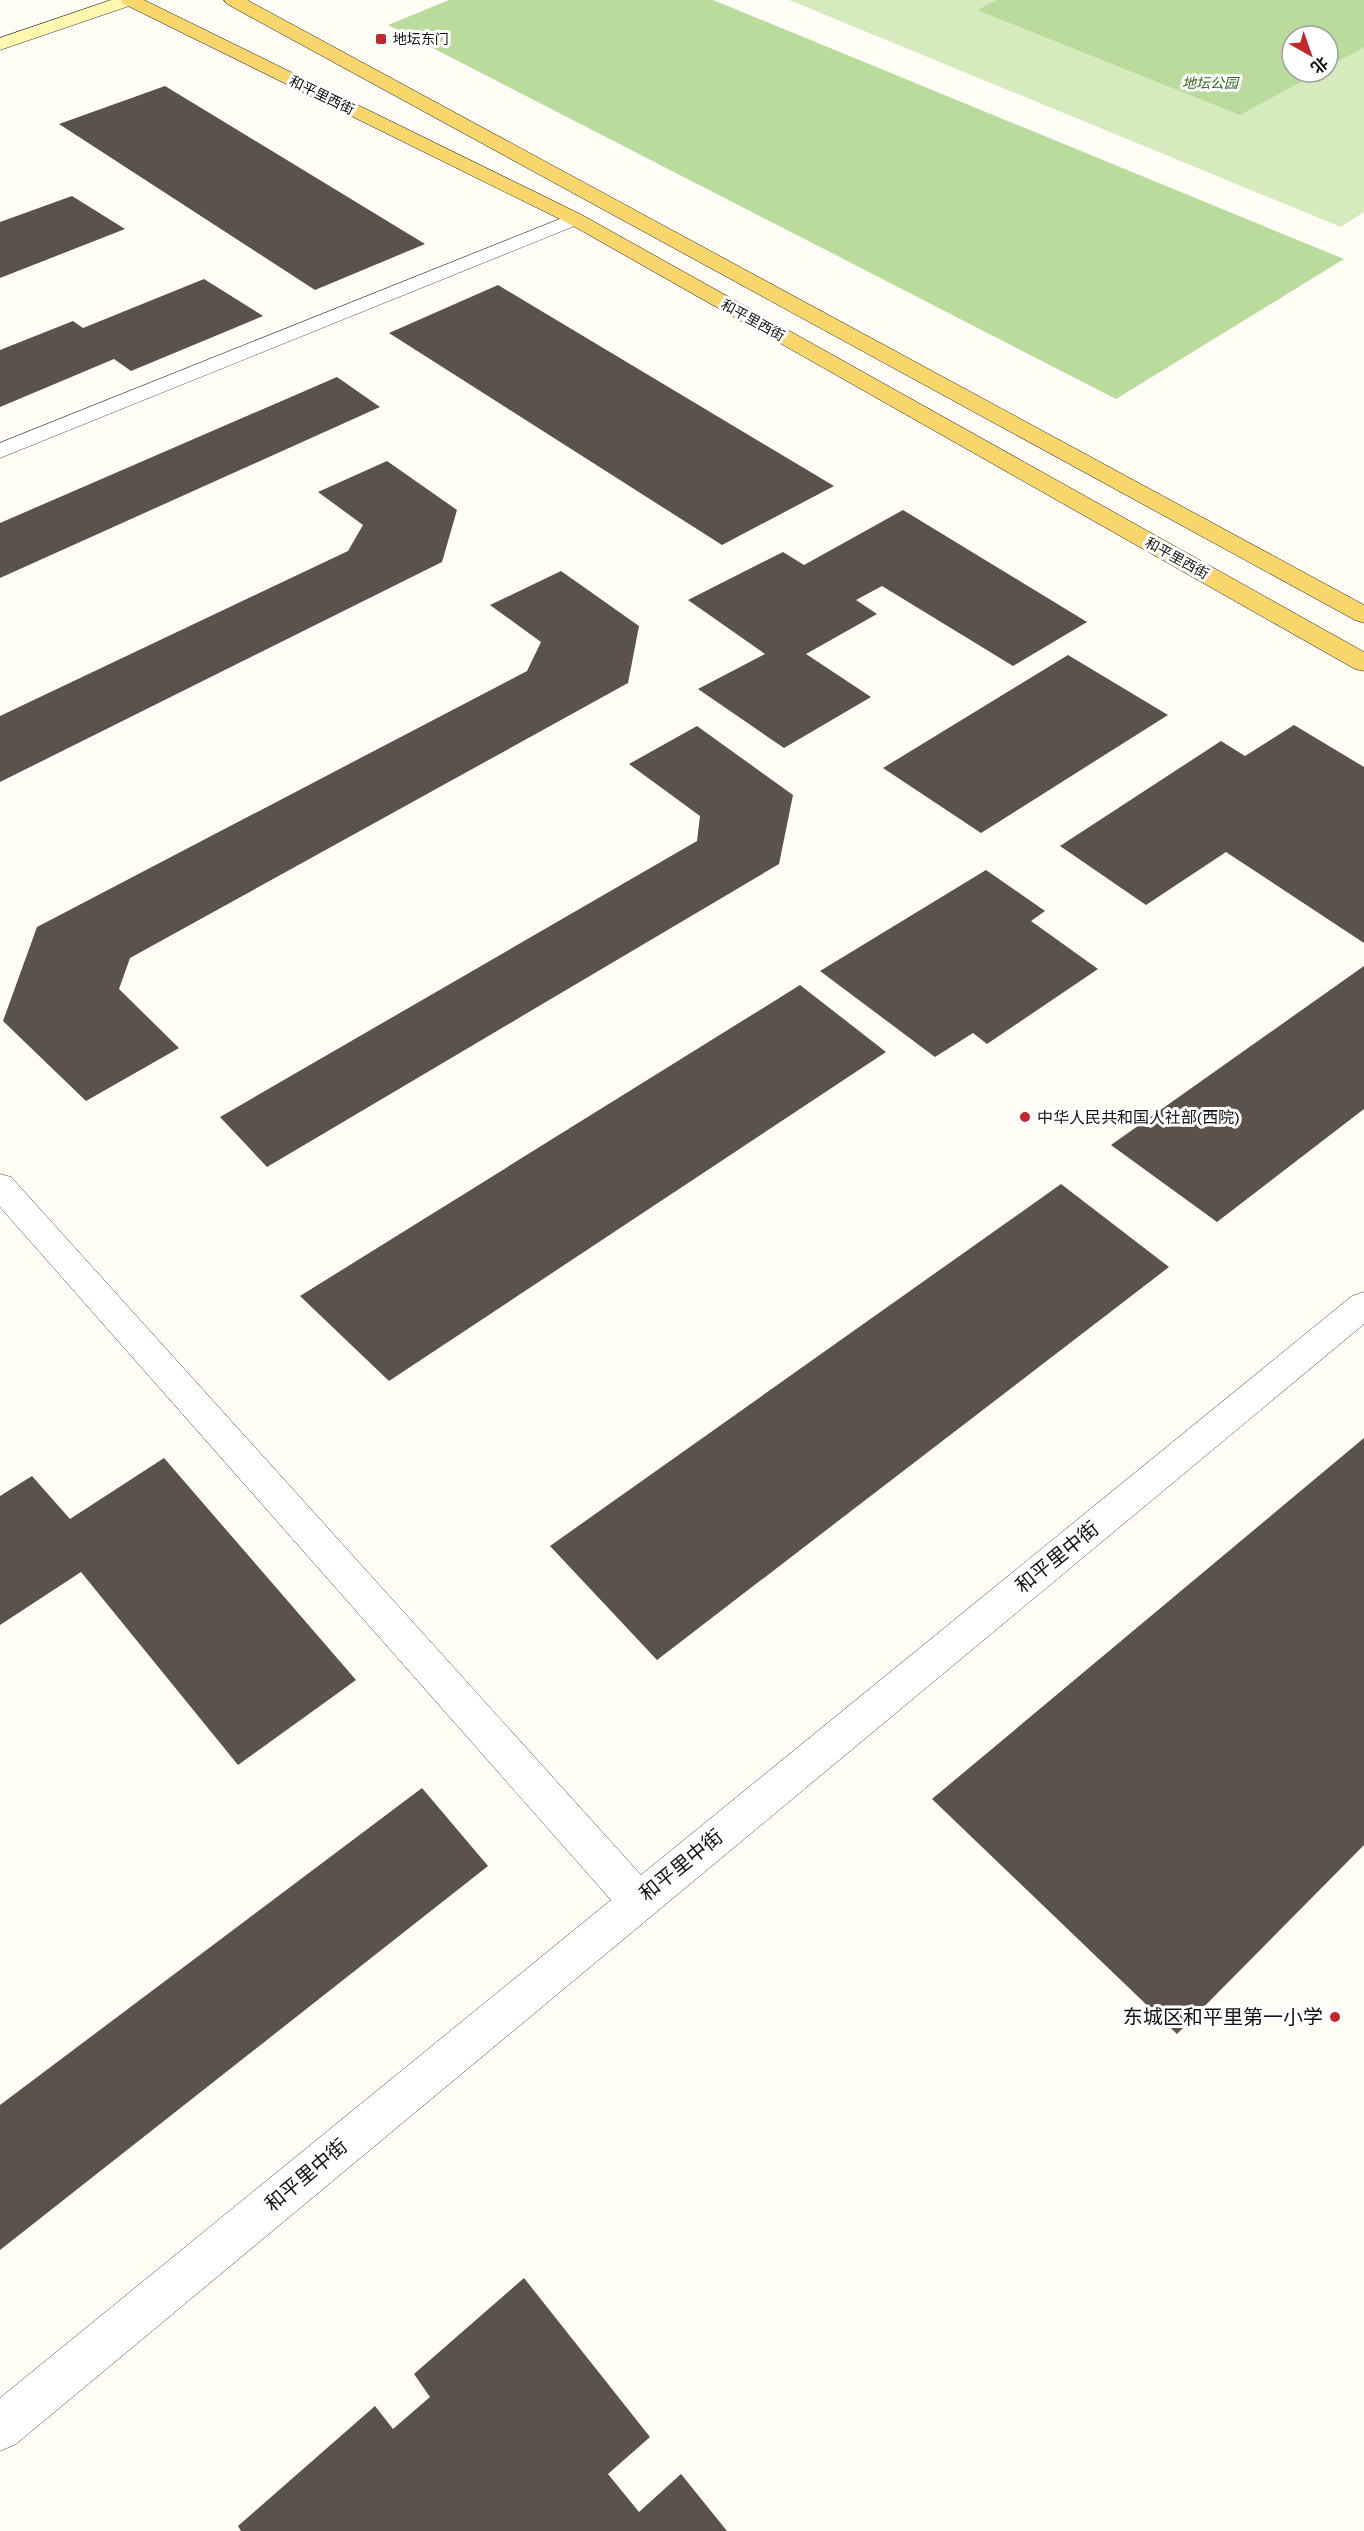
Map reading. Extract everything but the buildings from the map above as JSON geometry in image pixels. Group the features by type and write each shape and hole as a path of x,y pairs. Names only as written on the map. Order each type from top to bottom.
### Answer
{"main road":[{"name":"和平里西街","path":"129,0 575,219 1364,663"},
{"name":"和平里西街","path":"233,0 1364,615"}],"street":[{"path":"0,44 129,0"},
{"path":"0,452 575,219"},
{"path":"0,1186 638,1901"},
{"name":"和平里中街","path":"0,2428 1364,1305"}],"green space":[{"path":"449,0 713,0 1344,259 1116,399 388,25"},
{"name":"地坛公园","path":"789,0 1364,0 1364,212 1341,227"},
{"path":"997,0 1364,0 1364,47 1340,60 1340,24 1280,24 1280,84 1297,84 1240,115 977,10"}],"place":[{"name":"地坛东门","path":"381,39"},
{"name":"中华人民共和国人社部(西院)","path":"1025,1117"},
{"name":"东城区和平里第一小学","path":"1335,2017"}]}
